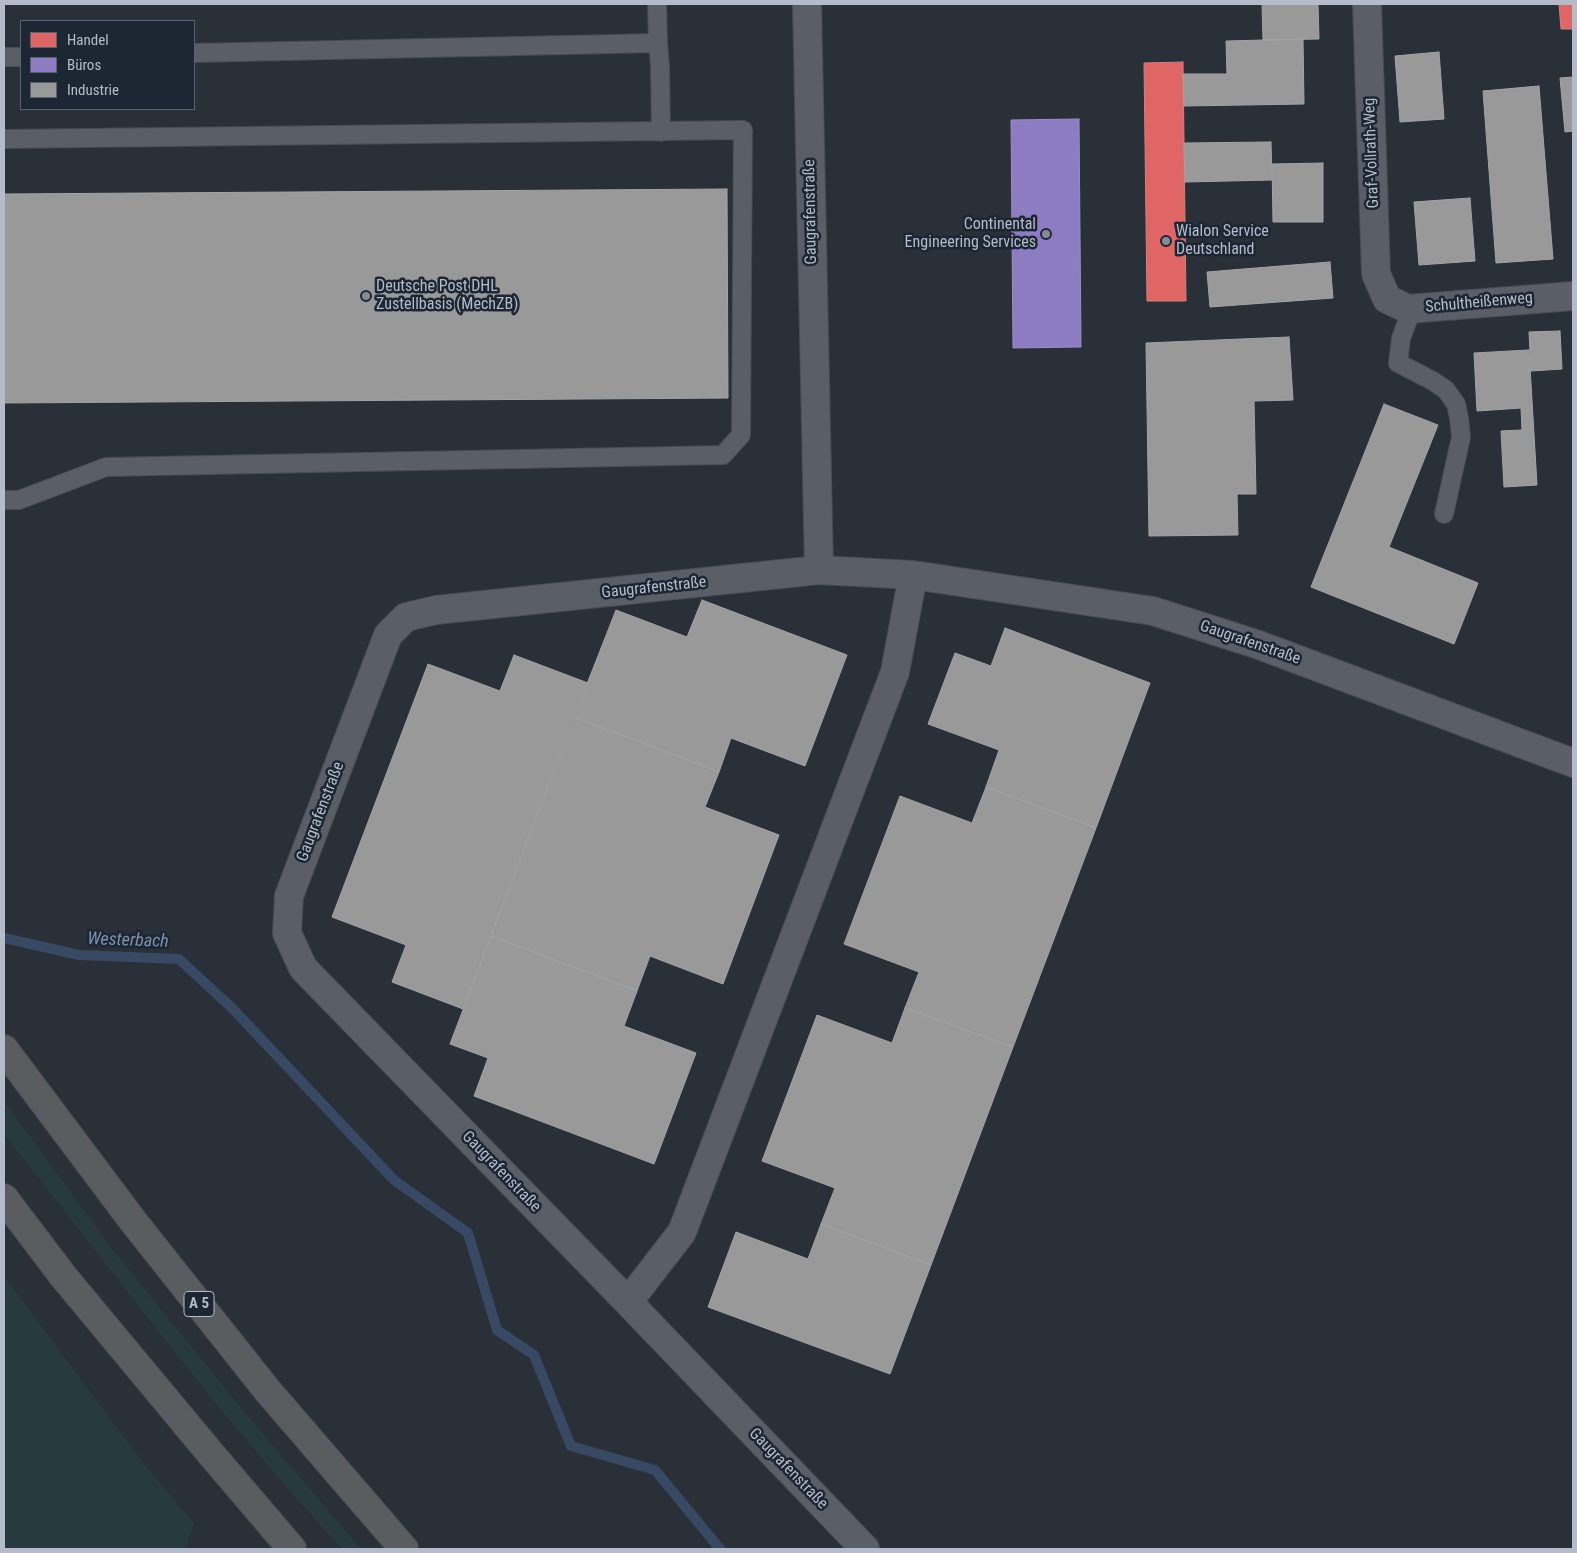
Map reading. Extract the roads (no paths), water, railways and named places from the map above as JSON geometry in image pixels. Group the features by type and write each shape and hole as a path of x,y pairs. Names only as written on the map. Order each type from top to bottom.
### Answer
{"highway":[{"name":"A 5","path":"4,1049 133,1221 249,1367 404,1549"},
{"path":"4,1198 63,1276 204,1447 292,1549"}],"street":[{"name":"Gaugrafenstraße","path":"807,4 819,570"},
{"name":"Graf-Vollrath-Weg","path":"1367,4 1376,274 1387,299"},
{"name":"Schultheißenweg","path":"1387,299 1412,309 1573,296"},
{"name":"Gaugrafenstraße","path":"865,1549 303,968 287,933 289,896 388,635 406,617 436,610 819,570 913,575 1153,611 1259,645 1573,763"},
{"path":"628,1302 682,1232 896,672 913,575"}],"lane":[{"path":"657,4 661,132"},
{"path":"195,53 658,43"},
{"path":"4,57 20,56"},
{"path":"4,139 742,130 742,435 723,454 106,467 19,500 4,500"},
{"path":"1412,309 1401,338 1398,363 1434,381 1446,390 1456,404 1459,418 1461,437 1444,514"}],"waterway":[{"name":"Westerbach","path":"4,938 79,955 179,959 233,1009 394,1180 468,1233 497,1330 534,1355 571,1446 655,1470 720,1549"}],"place":[{"name":"Continental Engineering Services","path":"1046,234"},
{"name":"Wialon Service Deutschland","path":"1166,241"},
{"name":"Deutsche Post DHL Zustellbasis (MechZB)","path":"366,296"}]}
